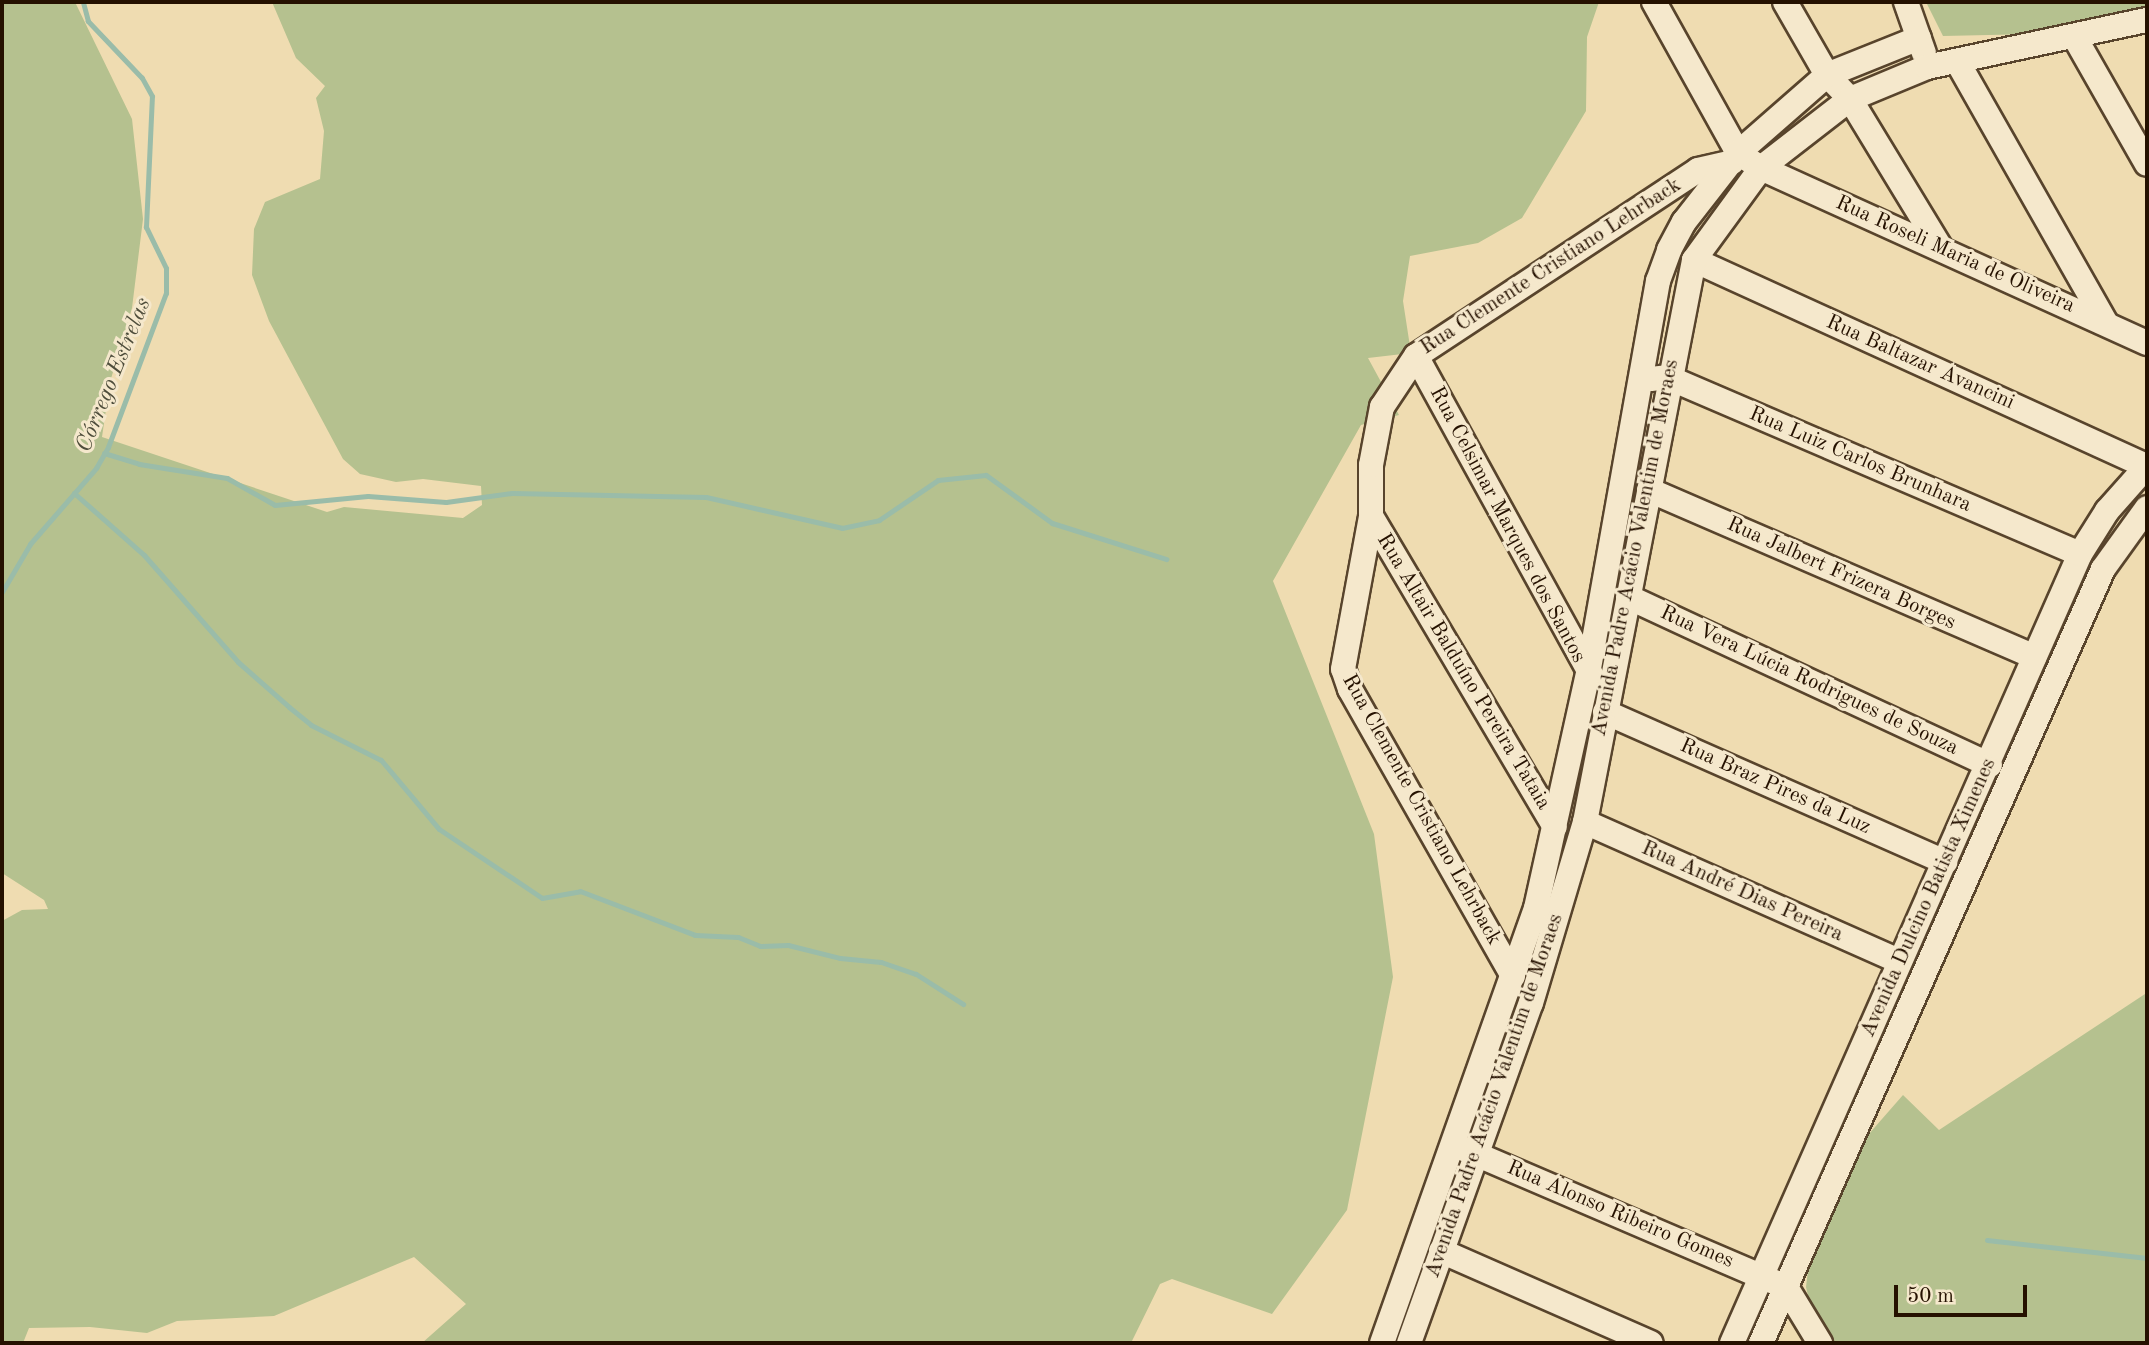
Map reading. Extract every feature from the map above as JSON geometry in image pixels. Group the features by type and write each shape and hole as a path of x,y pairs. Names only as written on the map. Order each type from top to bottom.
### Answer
{"street":[{"path":"1654,2 1735,158"},
{"path":"1785,2 1827,75 1850,99 1940,247"},
{"path":"1906,2 1927,67"},
{"name":"Avenida Padre Acácio Valentim de Moraes","path":"1409,1343 1477,1154 1547,912 1555,827 1598,679 1628,597 1667,377 1693,260 1761,168 1850,99 1927,67 2147,20"},
{"path":"2074,36 2147,164"},
{"name":"Avenida Padre Acácio Valentim de Moraes","path":"1382,1343 1513,976 1547,912 1585,822 1605,712 1598,679 1638,380 1658,281 1669,250 1684,222 1735,158 1827,75 1919,38"},
{"path":"1957,61 2106,323"},
{"name":"Rua Roseli Maria de Oliveira","path":"1735,158 1940,247 2147,343"},
{"name":"Rua Clemente Cristiano Lehrback","path":"1513,976 1350,689 1343,669 1371,516 1371,465 1381,407 1416,356 1698,170 1735,158"},
{"name":"Rua Baltazar Avancini","path":"1693,260 2147,466"},
{"name":"Rua Celsimar Marques dos Santos","path":"1416,356 1598,679"},
{"name":"Rua Luiz Carlos Brunhara","path":"1638,380 1667,377 2080,554"},
{"name":"Avenida Dulcino Batista Ximenes","path":"1732,1343 1764,1276 1898,961 1990,765 2080,554 2106,511 2147,466"},
{"name":"Rua Jalbert Frizera Borges","path":"1648,490 2034,657"},
{"name":"Avenida Dulcino Batista Ximenes","path":"1761,1343 2103,569 2147,509"},
{"name":"Rua Altair Balduíno Pereira Tataia","path":"1371,516 1555,827"},
{"name":"Rua Vera Lúcia Rodrigues de Souza","path":"1628,597 1990,765"},
{"name":"Rua Braz Pires da Luz","path":"1605,712 1945,862"},
{"name":"Rua André Dias Pereira","path":"1585,822 1898,961"},
{"name":"Rua Alonso Ribeiro Gomes","path":"1453,1145 1786,1287"},
{"path":"1441,1251 1651,1343"},
{"path":"1786,1287 1820,1343"}],"green space":[{"path":"2,2 75,2 132,119 143,219 132,308 110,382 102,437 327,512 344,507 463,518 482,505 481,486 423,479 396,482 360,474 343,459 269,321 252,275 254,229 265,202 320,179 324,131 316,98 325,86 296,58 272,2 1599,2 1587,37 1586,111 1522,218 1478,243 1410,256 1403,301 1411,353 1368,358 1399,415 1361,425 1273,581 1374,834 1393,977 1347,1210 1272,1314 1172,1279 1160,1284 1131,1343 422,1343 466,1304 414,1257 274,1316 177,1321 147,1333 90,1327 29,1328 23,1343 2,1343 2,921 22,910 48,909 44,900 2,873"},
{"path":"1926,2 2147,2 2147,9 2072,33 1943,36"},
{"path":"2147,988 2147,1343 1819,1343 1806,1287 1812,1236 1854,1151 1903,1095 1939,1130 2145,994"}],"waterway":[{"name":"Córrego Estrelas","path":"2,592 30,544 96,468 108,447 166,293 166,268 146,227 152,96 142,78 88,21 83,2"},
{"path":"104,453 139,464 227,478 275,505 368,496 446,502 512,493 706,497 842,528 879,520 938,480 986,475 1052,523 1166,559"},
{"path":"74,493 144,555 238,662 289,707 311,725 381,760 439,829 542,898 580,891 695,935 738,937 760,946 788,945 840,958 881,962 916,974 963,1004"},
{"path":"1987,1240 2147,1258"}]}
